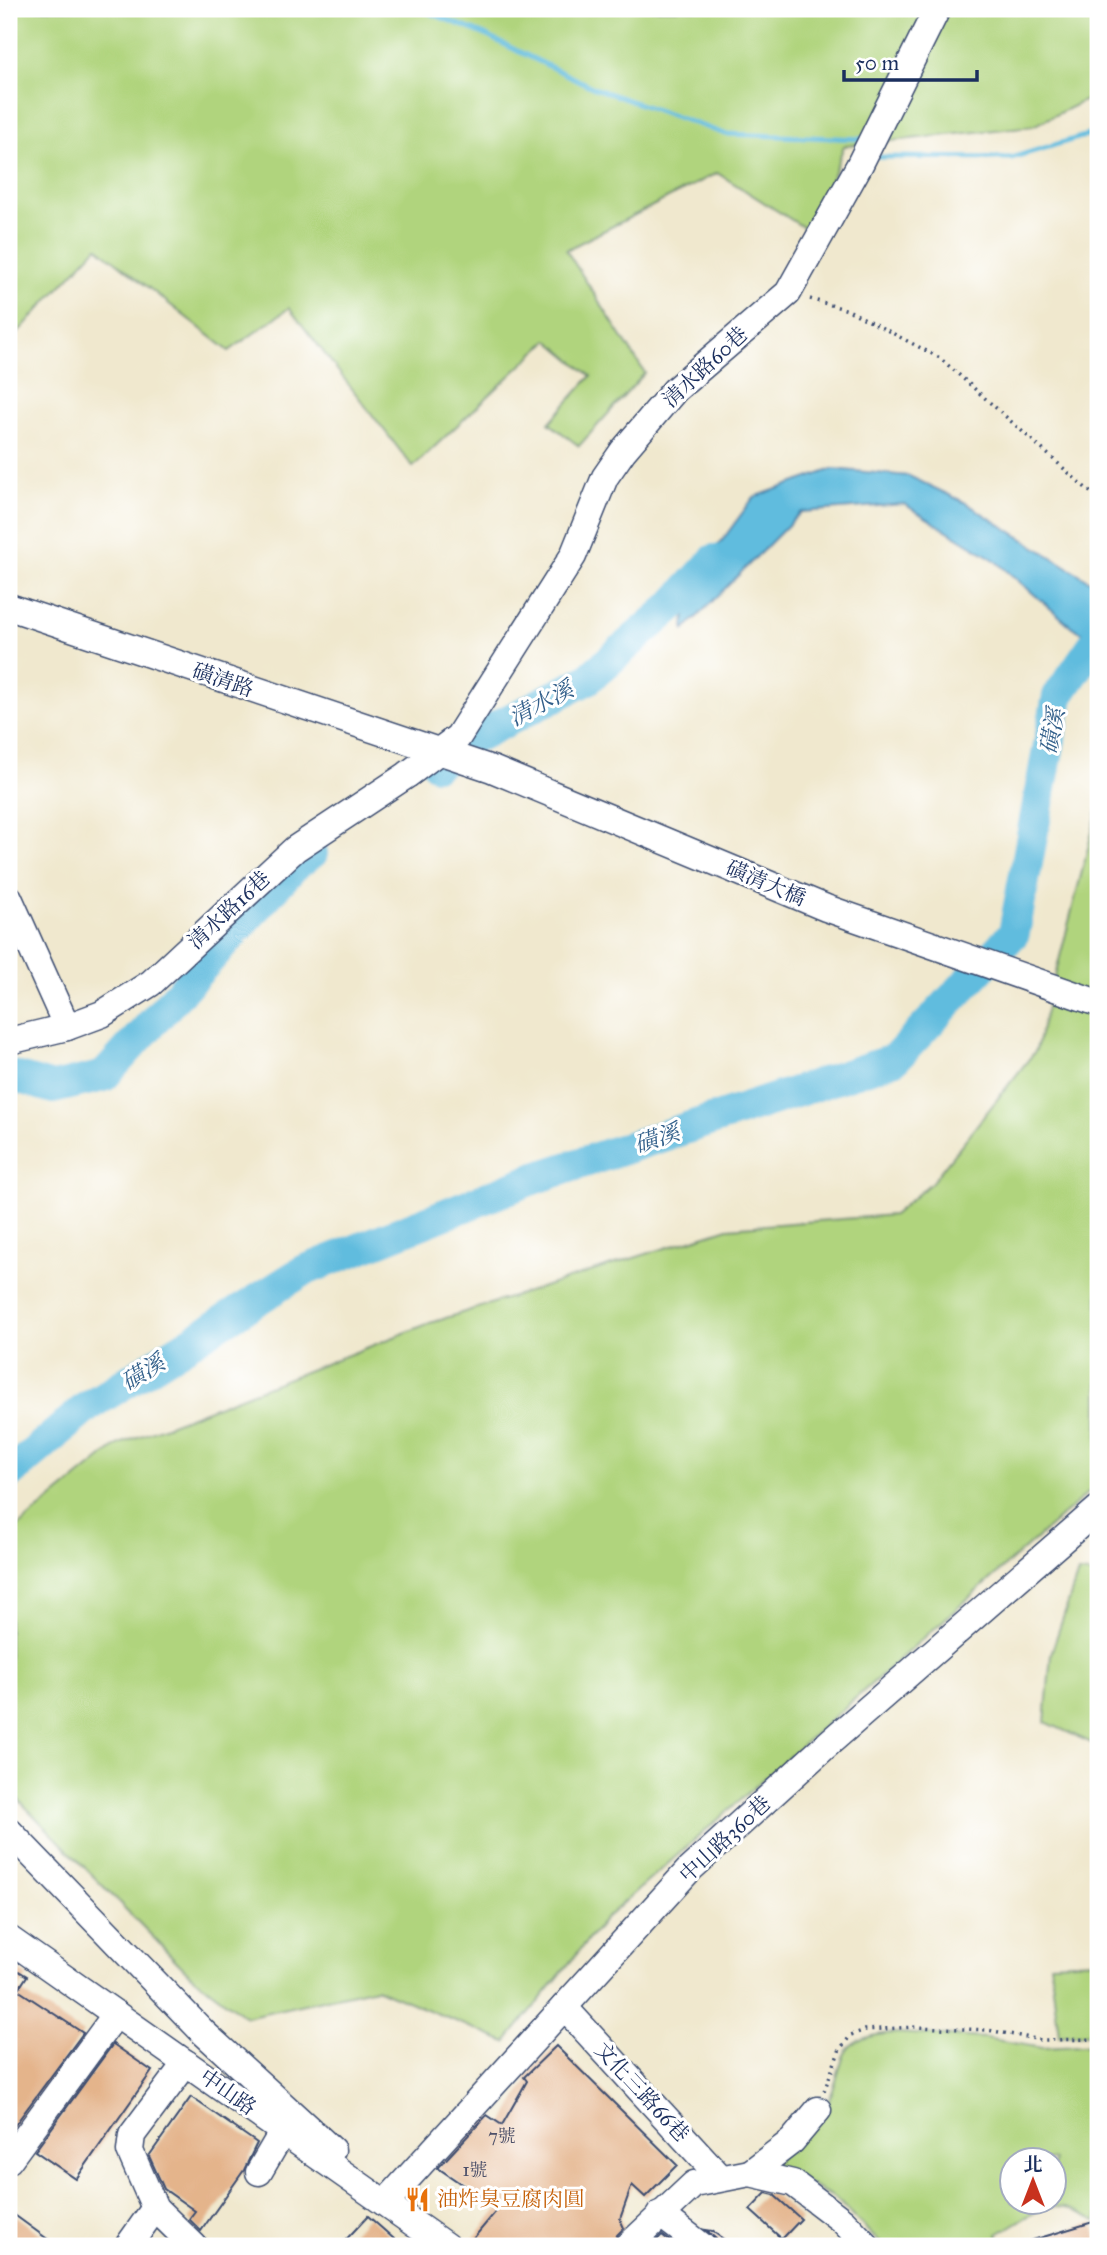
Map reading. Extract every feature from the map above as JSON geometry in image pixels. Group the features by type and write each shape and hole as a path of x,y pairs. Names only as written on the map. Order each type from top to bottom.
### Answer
{"street":[{"name":"清水路60巷","path":"438,753 458,737 573,556 605,477 623,451 675,390 788,292 859,166 937,9"},
{"name":"磺清路","path":"9,607 438,753"},
{"name":"磺清大橋","path":"438,753 492,769 826,908 1098,1003"},
{"name":"清水路16巷","path":"9,1041 67,1027 102,1014 150,983 295,849 438,753"},
{"path":"9,898 67,1027"},
{"name":"中山路360巷","path":"386,2203 689,1870 830,1742 1098,1509"},
{"path":"9,1831 204,2033 285,2103 386,2203"},
{"name":"中山路","path":"9,1939 386,2203 431,2243"},
{"name":"文化三路66巷","path":"564,2007 720,2177"},
{"path":"9,2160 116,2014"},
{"path":"186,2063 132,2135 130,2151 155,2208 194,2246"},
{"path":"750,2173 792,2141 818,2110"},
{"path":"259,2172 284,2132"},
{"path":"628,2246 694,2184 750,2173 793,2183 843,2221 867,2246"},
{"path":"128,2246 155,2208"},
{"path":"660,2214 702,2246"}],"path":[{"path":"788,292 848,310 886,327 940,359 1098,499"},
{"path":"818,2110 840,2049 851,2035 865,2030 916,2027 988,2030 1041,2040 1098,2039"}],"green space":[{"path":"9,9 1098,9 1098,94 1033,126 844,146 811,232 717,173 566,250 645,373 579,446 549,423 591,376 548,340 413,467 289,308 229,351 97,247 9,342"},
{"path":"1098,809 1098,1484 604,1920 506,2042 376,1988 246,2017 190,1975 9,1790 9,1534 117,1445 430,1323 728,1228 893,1215 931,1183 1036,1050"},
{"path":"1078,1573 1098,1575 1098,1746 1045,1722 1051,1654"},
{"path":"1098,1961 1098,2033 1059,2036 1050,1963"},
{"path":"896,2033 985,2038 1042,2048 1098,2045 1098,2222 1068,2209 1068,2146 998,2146 998,2216 1029,2216 998,2234 1002,2246 883,2246 835,2198 772,2165 825,2108 844,2055 859,2040"}],"water":[{"path":"833,469 909,476 964,502 1098,586 1098,641 1072,627 993,559 904,504 801,512 684,630 687,588 754,497"}],"building":[{"path":"9,1965 27,1976 18,1990 83,2033 9,2133"},
{"path":"113,2044 152,2071 76,2179 35,2151"},
{"path":"556,2046 677,2165 645,2197 632,2185 620,2219 624,2228 617,2235 613,2246 467,2246 498,2209 438,2168 487,2115 502,2125 527,2081 524,2077"},
{"path":"191,2097 257,2143 244,2170 201,2231 189,2219 195,2211 164,2189 149,2156"},
{"path":"766,2193 774,2195 801,2219 782,2239 750,2210"},
{"path":"9,2211 57,2246 9,2246"},
{"path":"368,2216 402,2246 340,2246"},
{"path":"1093,2222 1098,2246 1024,2246 1023,2243"},
{"path":"706,2230 712,2231 733,2246 717,2246 716,2239"},
{"path":"662,2235 676,2246 651,2246"}],"waterway":[{"path":"420,9 483,34 594,88 725,134 864,139"},
{"path":"879,157 1011,158 1098,132"},
{"name":"清水溪","path":"437,764 472,739 588,679 671,607 714,560"},
{"name":"磺溪","path":"9,1474 87,1407 303,1271 530,1180 895,1059 1014,933 1058,696 1098,638"},
{"name":"清水溪","path":"9,1075 53,1088 104,1076 295,865 312,853"}],"place":[{"name":"油炸臭豆腐肉圓","path":"417,2199"}]}
